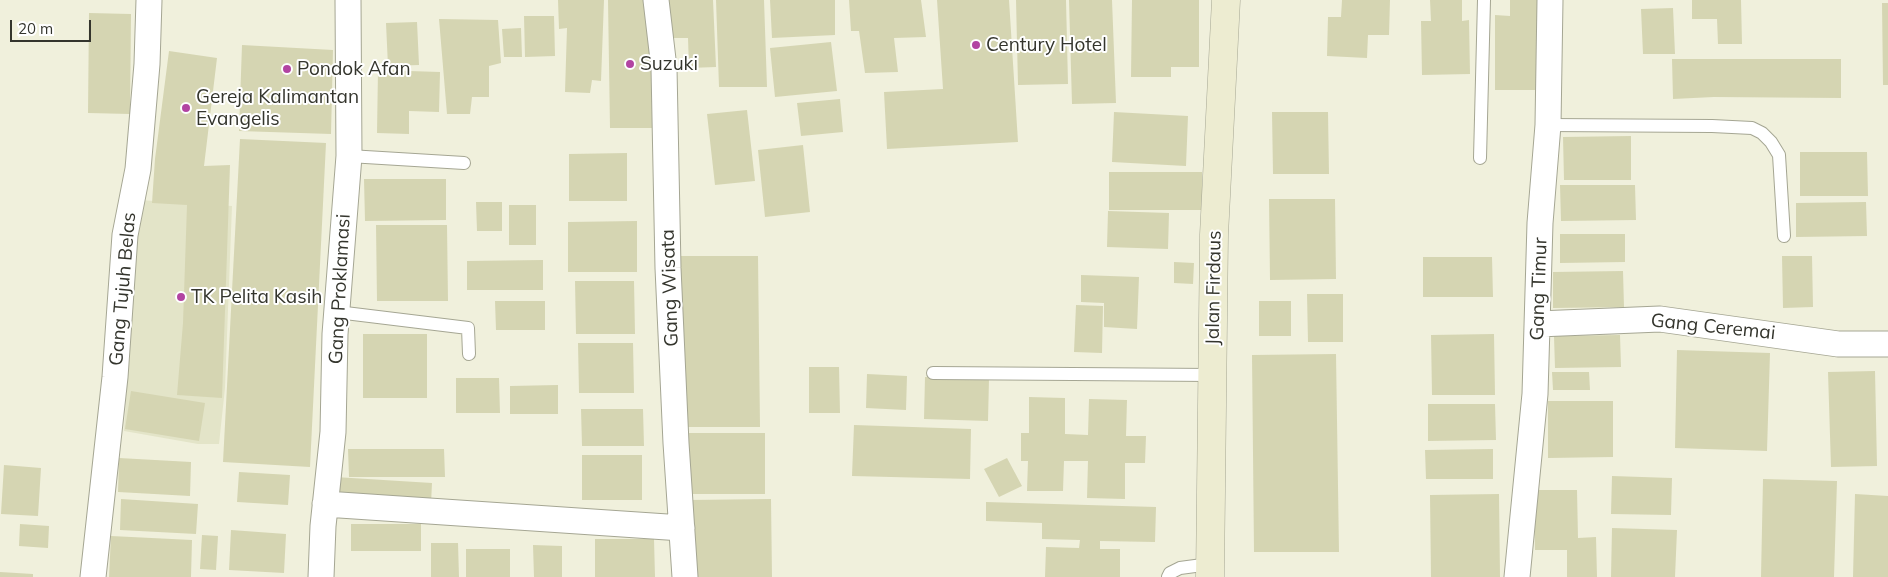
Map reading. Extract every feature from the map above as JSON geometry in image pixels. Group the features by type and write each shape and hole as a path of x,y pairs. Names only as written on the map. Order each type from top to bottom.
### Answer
{"street":[{"name":"Gang Tujuh Belas","path":"93,577 115,377 125,236 138,170 147,64 148,0"},
{"name":"Gang Proklamasi","path":"321,577 325,504 333,432 337,312 349,156 348,0"},
{"name":"Gang Wisata","path":"656,0 664,68 668,268 686,577"},
{"name":"Jalan Firdaus","path":"1210,571 1214,235 1226,0"},
{"name":"Gang Timur","path":"1516,577 1535,394 1540,223 1548,125 1550,0"},
{"name":"Gang Ceremai","path":"1538,324 1660,319 1838,344 1888,344"},
{"path":"325,504 682,528"}],"lane":[{"path":"1480,158 1484,0"},
{"path":"1548,125 1752,128 1762,133 1771,142 1778,155 1784,236"},
{"path":"349,156 464,163"},
{"path":"337,312 468,328 469,354"},
{"path":"933,373 1213,375"},
{"path":"1168,577 1170,573 1180,568 1210,571"}],"shaded area":[{"name":"TK Pelita Kasih","path":"139,200 232,206 225,388 219,444 198,444 124,431"}],"building":[{"path":"558,0 604,0 601,81 592,80 590,93 565,92 567,28 559,29"},
{"name":"Suzuki","path":"608,0 651,0 652,128 610,128"},
{"path":"667,0 713,0 716,67 689,68 688,38 668,38"},
{"path":"716,0 764,0 767,87 719,87"},
{"path":"770,0 835,0 835,35 772,38"},
{"path":"849,0 921,0 926,37 894,38 898,72 865,73 859,31 851,31"},
{"name":"Century Hotel","path":"937,0 1009,0 1018,142 887,149 884,92 943,89"},
{"path":"1016,0 1066,0 1068,84 1018,85"},
{"path":"1069,0 1112,0 1116,103 1072,104"},
{"path":"1132,0 1199,0 1199,67 1171,67 1171,77 1131,77"},
{"path":"1342,0 1390,0 1389,35 1368,35 1367,58 1327,56 1328,17 1341,17"},
{"path":"1430,0 1462,0 1462,21 1469,20 1470,74 1422,75 1421,21 1431,21"},
{"path":"1510,0 1539,0 1539,90 1495,90 1495,15 1510,16"},
{"path":"1692,0 1741,0 1742,44 1718,44 1717,19 1692,19"},
{"path":"1882,3 1888,3 1888,85 1883,85"},
{"path":"1673,8 1675,54 1643,54 1641,9"},
{"path":"89,13 131,14 130,114 88,113"},
{"path":"524,16 554,16 555,56 525,57"},
{"path":"439,19 498,20 501,63 489,66 489,97 472,97 470,114 447,114"},
{"path":"417,22 419,65 388,66 386,23"},
{"path":"521,28 522,57 504,57 502,29"},
{"path":"831,42 837,91 775,97 770,48"},
{"path":"242,45 333,50 331,134 239,131"},
{"path":"169,51 217,58 204,166 230,165 222,398 177,395 183,323 187,205 152,203 155,159"},
{"path":"1672,59 1841,59 1841,98 1714,97 1673,99"},
{"path":"378,70 440,72 439,112 409,111 409,134 377,133"},
{"path":"840,99 843,132 801,136 797,103"},
{"path":"747,110 755,181 715,185 707,114"},
{"path":"1114,112 1188,116 1186,166 1112,162"},
{"path":"1272,112 1328,112 1329,174 1273,174"},
{"path":"1631,136 1631,180 1564,180 1563,137"},
{"path":"240,139 326,143 310,467 223,462"},
{"path":"803,145 810,212 765,217 758,150"},
{"path":"1800,152 1867,152 1868,196 1800,196"},
{"path":"627,153 627,201 569,201 569,154"},
{"path":"1109,172 1202,172 1202,210 1109,210"},
{"path":"364,179 446,179 446,220 365,221"},
{"path":"1560,185 1635,185 1636,220 1561,221"},
{"path":"1269,199 1335,199 1336,279 1270,280"},
{"path":"476,202 502,202 502,231 477,231"},
{"path":"1866,202 1867,236 1796,237 1796,203"},
{"path":"509,205 536,205 536,245 509,245"},
{"path":"1108,211 1169,213 1168,249 1107,247"},
{"path":"637,221 637,272 568,272 568,222"},
{"path":"376,225 447,225 448,301 377,301"},
{"path":"1560,234 1625,234 1625,262 1560,263"},
{"path":"680,256 758,256 760,427 682,427"},
{"path":"1782,256 1812,256 1813,307 1783,308"},
{"path":"1423,257 1492,257 1493,297 1423,297"},
{"path":"543,260 543,290 467,290 467,261"},
{"path":"1174,262 1194,263 1193,284 1174,283"},
{"path":"1623,271 1624,307 1553,308 1553,272"},
{"path":"1081,275 1139,277 1137,329 1104,327 1104,303 1081,302"},
{"path":"575,281 634,281 635,334 576,334"},
{"path":"1307,294 1343,294 1343,342 1308,342"},
{"path":"495,301 545,301 545,330 496,330"},
{"path":"1259,301 1291,301 1291,336 1259,336"},
{"path":"1076,305 1103,306 1102,353 1074,352"},
{"path":"363,334 427,334 427,398 363,398"},
{"path":"1494,334 1495,395 1432,395 1431,335"},
{"path":"1620,335 1621,367 1555,368 1554,336"},
{"path":"578,343 633,343 634,393 579,393"},
{"path":"1677,350 1770,353 1767,451 1675,448"},
{"path":"1336,354 1339,552 1254,552 1252,355"},
{"path":"809,367 839,367 840,413 809,413"},
{"path":"1875,371 1877,466 1831,467 1828,372"},
{"path":"1552,372 1589,372 1590,390 1553,390"},
{"path":"867,374 907,376 906,410 866,408"},
{"path":"925,377 989,379 988,421 924,419"},
{"path":"456,378 499,378 500,413 456,413"},
{"path":"558,385 558,414 510,414 510,386"},
{"path":"131,391 205,403 199,441 125,429"},
{"path":"1029,397 1065,398 1065,434 1088,435 1089,399 1127,400 1126,436 1146,436 1145,463 1125,463 1125,499 1087,498 1088,461 1064,461 1063,491 1027,491 1028,461 1021,461 1021,433 1029,433"},
{"path":"1548,401 1613,401 1613,457 1548,458"},
{"path":"1428,404 1495,404 1496,440 1428,441"},
{"path":"581,409 643,409 644,446 582,446"},
{"path":"854,425 971,429 970,479 852,476"},
{"path":"686,433 765,433 765,494 686,494"},
{"path":"348,449 444,449 445,477 349,477"},
{"path":"1493,449 1493,479 1426,479 1425,450"},
{"path":"582,455 642,455 642,500 582,500"},
{"path":"119,458 191,462 190,496 118,492"},
{"path":"1007,458 1022,486 999,497 984,469"},
{"path":"4,465 41,468 38,516 1,514"},
{"path":"239,472 290,475 288,505 237,502"},
{"path":"1612,476 1672,478 1671,515 1611,514"},
{"path":"335,477 432,483 431,504 334,500"},
{"path":"1763,479 1837,481 1834,577 1761,577"},
{"path":"1534,490 1577,490 1578,538 1596,537 1597,577 1567,577 1567,550 1535,550"},
{"path":"1499,494 1500,577 1431,577 1430,495"},
{"path":"1855,494 1888,496 1888,577 1853,577"},
{"path":"121,499 198,504 196,534 120,530"},
{"path":"771,499 772,577 690,577 689,500"},
{"path":"986,502 1156,507 1155,542 1100,541 1100,549 1120,549 1120,577 1045,577 1046,547 1079,548 1080,540 1042,539 1042,523 986,521"},
{"path":"20,524 49,526 48,548 19,546"},
{"path":"351,524 421,524 421,551 351,551"},
{"path":"1612,528 1677,530 1675,577 1611,577"},
{"path":"231,530 286,534 284,573 229,570"},
{"path":"202,535 218,536 216,570 200,569"},
{"path":"111,536 192,540 191,577 109,577"},
{"path":"595,539 654,539 655,577 595,577"},
{"path":"431,543 458,543 459,577 431,577"},
{"path":"533,545 562,546 562,577 534,577"},
{"path":"466,549 510,549 510,577 466,577"},
{"path":"0,572 33,574 33,577 0,577"}],"place":[{"name":"Century Hotel","path":"976,45"},
{"name":"Suzuki","path":"630,64"},
{"name":"Pondok Afan","path":"287,69"},
{"name":"Gereja Kalimantan Evangelis","path":"186,108"},
{"name":"TK Pelita Kasih","path":"181,297"}]}
